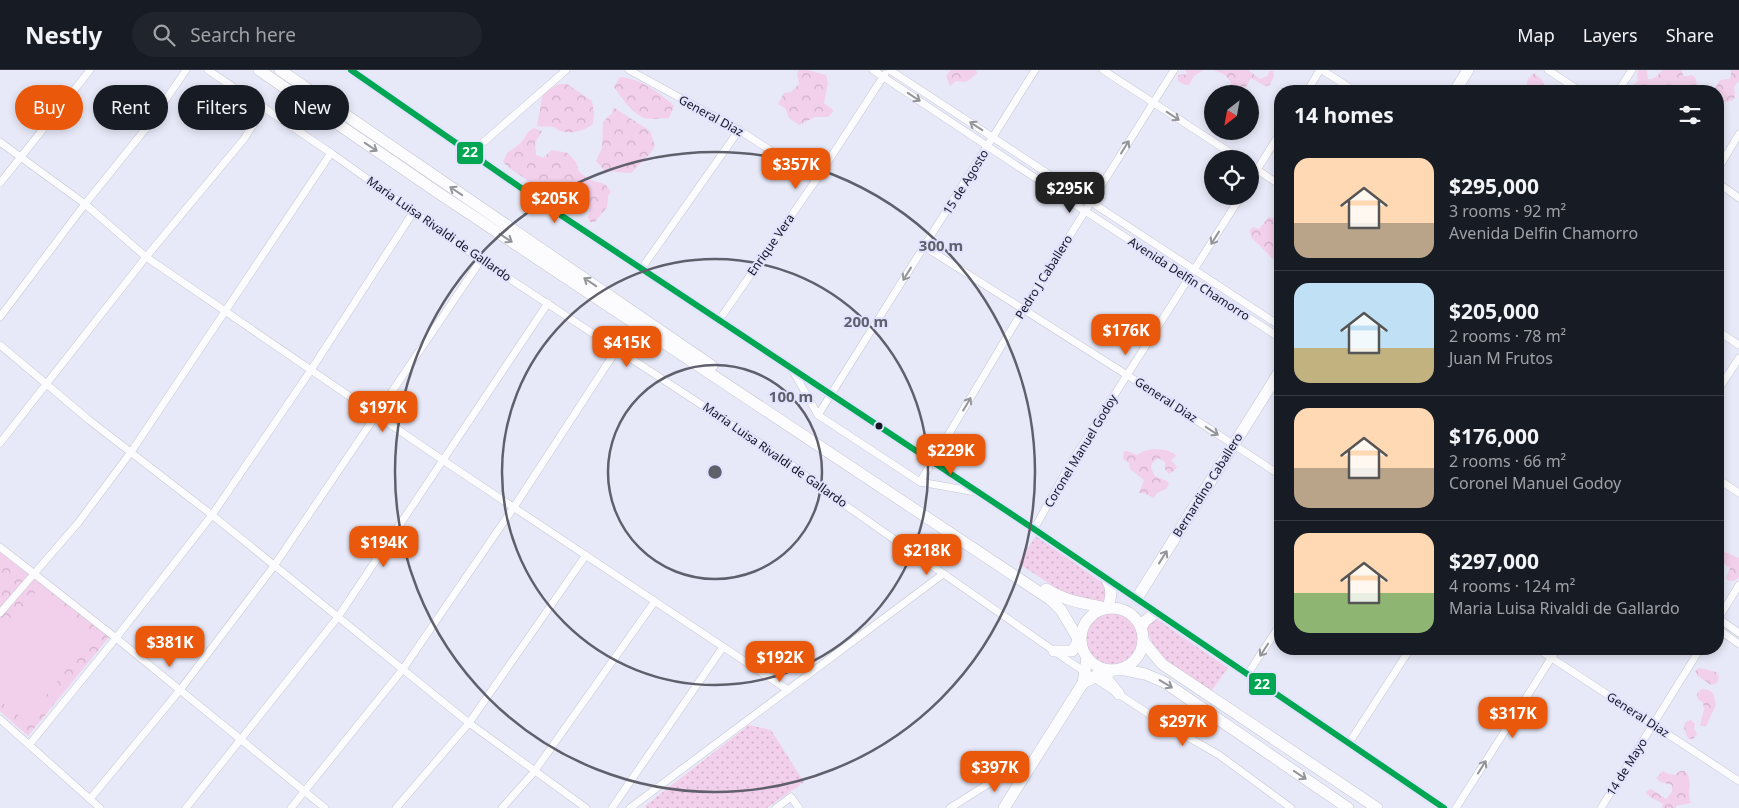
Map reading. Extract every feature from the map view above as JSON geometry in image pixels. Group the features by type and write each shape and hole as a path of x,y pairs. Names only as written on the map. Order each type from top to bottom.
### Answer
{"main road":[{"path":"259,70 437,192 1051,600 1061,610 1079,640 1087,658 1094,665 1145,674 1164,682 1348,808"},
{"path":"280,70 913,503 1060,597 1125,610 1136,619 1140,627"},
{"path":"1459,85 1468,70"},
{"name":"Bernardino Caballero","path":"1137,598 1274,380"},
{"path":"1108,580 1112,594 1108,608"},
{"path":"1054,651 1072,651 1079,640 1086,620 1094,612 1137,598 1143,641 1136,658 1132,663 1087,678"},
{"path":"1140,627 1156,613"},
{"path":"1143,641 1162,664 1377,808"},
{"path":"1004,808 1087,678 1087,658"},
{"path":"1112,669 1106,678 1119,694"}],"street":[{"path":"0,183 90,70"},
{"path":"0,317 84,204 147,127 186,70"},
{"name":"Maria Luisa Rivaldi de Gallardo","path":"208,70 230,85"},
{"path":"351,70 470,154 1137,598 1156,613 1444,808"},
{"path":"470,154 566,70"},
{"name":"General Diaz","path":"629,70 739,130 816,180"},
{"name":"Avenida Delfin Chamorro","path":"873,70 887,72 994,137 1090,203 1274,322"},
{"name":"15 de Agosto","path":"818,415 1036,70"},
{"path":"1103,70 1226,150"},
{"name":"Pedro J Caballero","path":"920,482 1085,211 1174,70"},
{"path":"1311,85 1321,70 1345,85"},
{"path":"1548,70 1571,85"},
{"path":"1622,85 1632,70"},
{"name":"Avenida Delfin Chamorro","path":"887,72 988,146 1274,334"},
{"name":"Enrique Vera","path":"720,320 887,72"},
{"name":"Maria Luisa Rivaldi de Gallardo","path":"265,109 482,260 784,459 808,479 1054,651 1087,678 1119,694 1158,720 1218,755 1291,808"},
{"path":"0,443 146,257 250,130"},
{"path":"642,268 739,130"},
{"path":"1724,159 1739,134"},
{"path":"0,142 84,204 146,257 377,416 788,690"},
{"path":"1259,167 1274,143"},
{"path":"0,613 78,523 131,452 331,153"},
{"path":"1259,171 1274,181"},
{"path":"1724,187 1739,198"},
{"name":"Coronel Manuel Godoy","path":"1034,529 1071,463 1235,205"},
{"path":"29,745 212,515 311,370 414,211"},
{"name":"General Diaz","path":"924,247 1127,375 1274,471"},
{"path":"90,800 180,690 274,566 482,260"},
{"path":"186,808 338,616 444,461 548,302"},
{"path":"1724,336 1739,346"},
{"path":"0,345 46,385 212,515 469,722 534,772 586,808"},
{"path":"291,808 403,669 514,507 617,349"},
{"path":"1724,381 1739,358"},
{"path":"793,370 818,415 920,482 979,492"},
{"path":"1724,483 1739,493"},
{"path":"0,547 116,638 324,808"},
{"path":"396,808 469,722 586,555"},
{"path":"632,807 943,574"},
{"path":"1724,609 1739,585"},
{"path":"502,808 534,772 655,602"},
{"path":"1724,623 1739,633"},
{"path":"1247,675 1274,633"},
{"path":"1724,633 1739,644"},
{"path":"612,808 723,647"},
{"path":"1350,743 1406,655"},
{"name":"General Diaz","path":"1548,655 1739,781"},
{"name":"14 de Mayo","path":"1601,808 1696,655"},
{"path":"1456,808 1551,657"},
{"path":"0,720 100,808"},
{"path":"950,808 1015,767 1033,762"},
{"path":"776,808 791,797 799,808"}],"green space":[{"path":"799,70 826,75 828,83 824,103 833,112 828,117 815,117 799,125 789,118 785,108 778,104 784,93 791,92 799,84 797,74"},
{"path":"951,70 976,70 977,73 968,81 956,81 950,86 946,76"},
{"path":"1185,70 1203,70 1194,76 1189,85 1185,85 1178,81 1178,75 1188,74"},
{"path":"1214,70 1248,70 1260,79 1267,76 1270,71 1273,71 1274,76 1270,85 1265,86 1251,78 1247,85 1230,85 1231,82 1225,75"},
{"path":"1638,70 1647,70 1648,79 1652,79 1662,70 1681,70 1684,77 1691,75 1695,77 1697,84 1633,85 1638,81"},
{"path":"1731,70 1739,70 1739,81 1734,86 1735,97 1733,100 1724,102 1724,85 1717,85 1720,80 1729,79"},
{"path":"1534,73 1544,85 1526,85 1528,79"},
{"path":"620,77 642,83 656,91 674,106 669,118 647,118 635,112 614,87"},
{"path":"559,84 567,84 592,101 593,124 573,132 559,131 554,127 537,126 543,93"},
{"path":"613,107 650,131 655,146 650,154 631,173 605,171 596,161 602,148 603,122 612,113"},
{"path":"534,128 542,131 535,143 536,155 543,158 552,150 568,153 576,162 579,172 590,180 605,184 611,192 608,196 607,207 595,222 590,222 588,217 590,206 582,204 566,207 503,162 507,153 520,144 529,131"},
{"path":"1269,217 1274,218 1274,260 1251,237 1250,230 1253,227 1259,229"},
{"path":"1154,449 1166,450 1175,454 1176,456 1171,460 1177,467 1169,474 1165,469 1165,462 1158,458 1152,463 1151,468 1155,476 1167,481 1169,484 1166,489 1157,493 1154,498 1144,493 1139,493 1144,480 1130,469 1129,463 1123,459 1124,451 1137,455"},
{"path":"1036,536 1104,584 1106,593 1103,602 1065,594 1018,563"},
{"path":"0,552 109,637 28,736 0,711"},
{"path":"1724,552 1739,558 1739,577 1734,581 1729,581 1726,578 1730,568 1724,564"},
{"path":"37,590 94,636 25,721 0,701 0,635"},
{"path":"1107,612 1117,612 1131,619 1138,633 1138,643 1131,657 1117,664 1107,664 1097,660 1090,653 1086,643 1086,633 1090,623 1097,616"},
{"path":"1155,618 1228,668 1210,693 1181,673 1154,646 1149,636 1147,625"},
{"path":"1700,668 1716,672 1719,677 1717,683 1711,685 1698,676 1695,671"},
{"path":"1702,689 1713,693 1716,705 1706,726 1700,726 1704,709 1697,693"},
{"path":"1691,720 1695,724 1694,729 1697,734 1693,739 1688,739 1684,728 1685,722"},
{"path":"749,725 771,730 804,782 767,808 647,808 645,806"},
{"path":"1663,771 1675,775 1680,771 1685,771 1690,782 1689,795 1691,803 1676,806 1676,808 1662,808 1663,804 1647,795 1646,792 1651,789 1666,799 1672,792 1672,785 1661,782 1656,778"}],"transit line":[{"name":"22","path":"351,70 547,206 1034,529 1444,808"}]}
